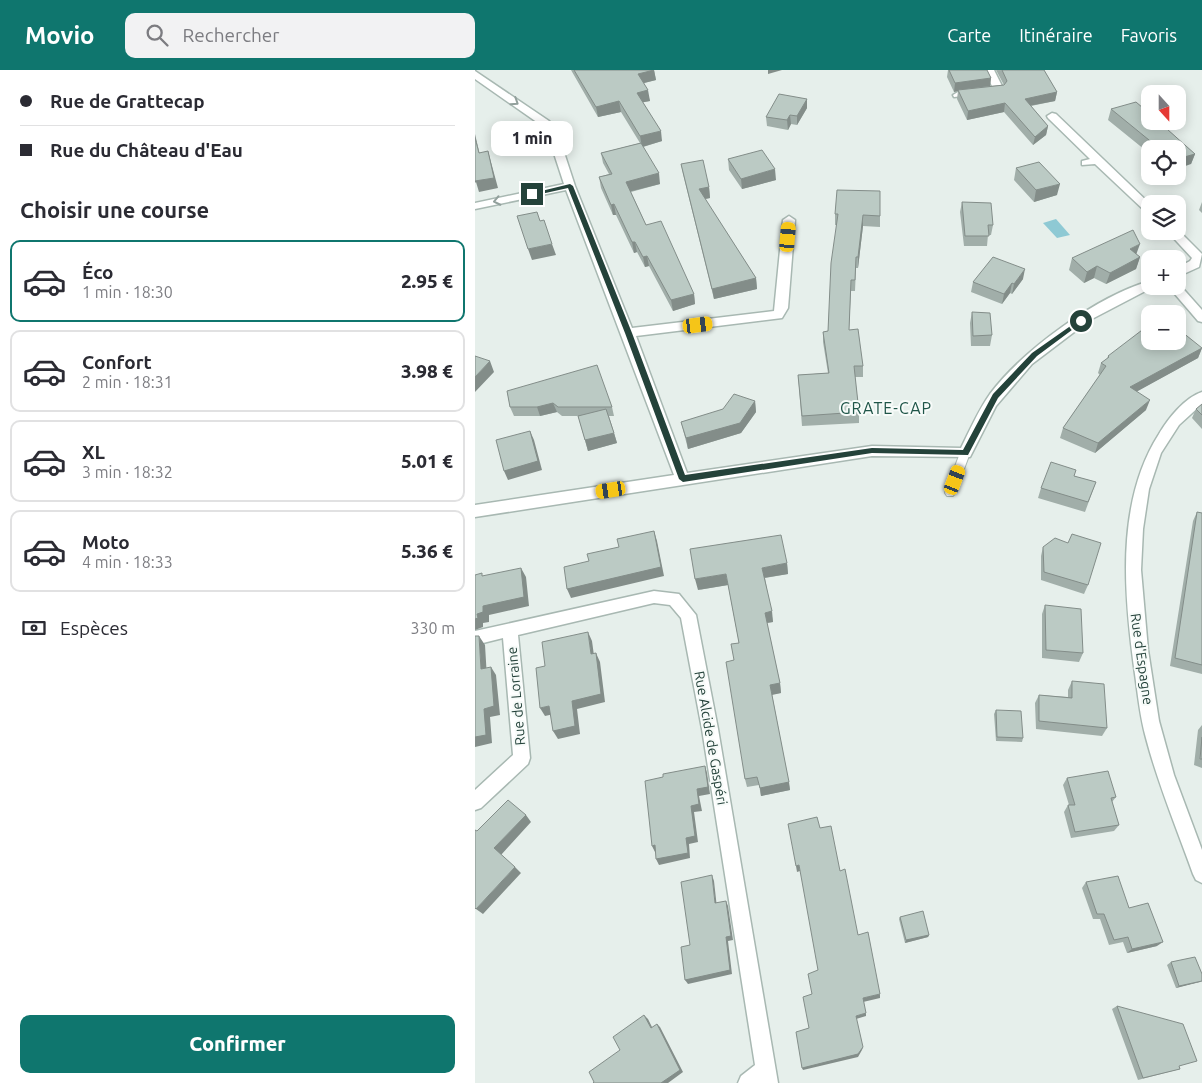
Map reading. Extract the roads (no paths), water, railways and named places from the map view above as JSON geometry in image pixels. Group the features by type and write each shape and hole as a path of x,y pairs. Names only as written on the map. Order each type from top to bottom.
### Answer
{"street":[{"path":"957,95 999,90 989,70"},
{"path":"475,74 545,123 552,131 570,186 629,333 683,479"},
{"path":"1052,116 1091,161 1141,203"},
{"path":"475,206 570,186"},
{"path":"629,333 778,315 782,308 789,220"},
{"path":"1182,240 1195,252 1198,258 1195,264 1186,268"},
{"path":"475,511 872,451 965,453 995,396 1034,355 1081,321 1141,290"},
{"path":"1182,295 1202,318"},
{"name":"Rue d'Espagne","path":"1202,397 1180,413 1165,431 1145,478 1133,543 1136,630 1155,740 1202,874"},
{"name":"Rue Alcide de Gaspéri","path":"475,638 654,597 674,599 688,615 710,729 768,1076"},
{"name":"Rue de Lorraine","path":"475,802 522,758 510,630"},
{"path":"748,1083 768,1076"}],"lane":[{"path":"950,493 965,453"}],"water":[{"path":"1056,219 1070,235 1057,238 1043,223"}],"district":[{"name":"GRATE-CAP","path":"886,408"}]}
